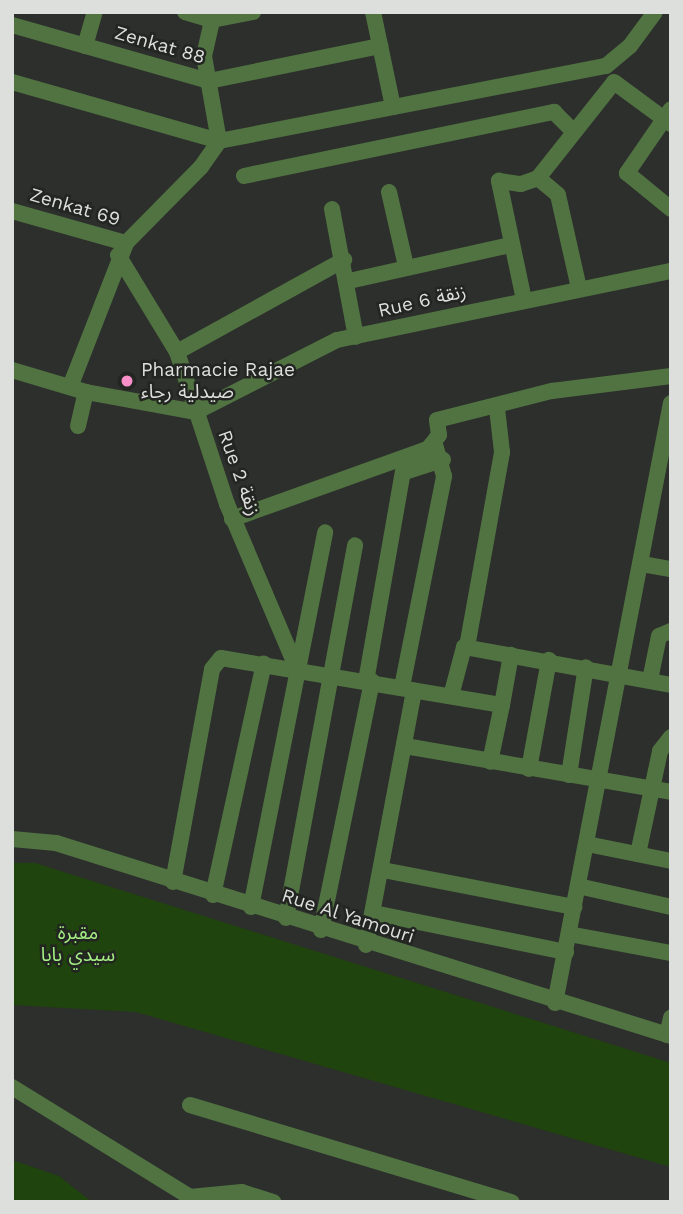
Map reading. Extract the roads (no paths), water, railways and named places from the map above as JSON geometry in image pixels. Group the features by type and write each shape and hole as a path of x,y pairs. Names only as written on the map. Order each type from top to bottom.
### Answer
{"street":[{"path":"85,46 95,12"},
{"path":"185,12 213,16 253,12"},
{"path":"373,12 393,107"},
{"path":"12,82 219,141 606,66 630,46 655,12"},
{"path":"70,387 122,249 201,167 219,141 204,56 213,16"},
{"name":"Zenkat 88","path":"12,24 209,81 380,47"},
{"path":"524,300 510,245 499,181 521,184 538,178 614,82 668,117 627,173 671,209"},
{"path":"244,176 554,112 573,131"},
{"path":"538,178 558,195 579,288"},
{"path":"389,192 406,266"},
{"path":"332,209 349,281 356,337"},
{"name":"Zenkat 69","path":"12,211 122,249"},
{"path":"349,281 406,266 510,245"},
{"name":"Rue 2 زنقة","path":"122,249 177,352 232,519 298,671"},
{"path":"177,352 344,260"},
{"name":"Rue 6 زنقة","path":"196,412 299,355 356,337 579,288 671,271"},
{"path":"12,370 86,392 196,412"},
{"path":"366,944 383,870 405,746 408,688 444,476 443,460 435,445 437,420 497,408 552,391 671,376"},
{"path":"78,426 86,392"},
{"path":"555,1003 653,510 666,464 671,403"},
{"path":"467,647 502,452 497,408"},
{"path":"321,930 369,681 405,466 435,445"},
{"path":"232,519 405,466 443,460"},
{"path":"653,510 671,513"},
{"path":"251,907 325,532"},
{"path":"286,918 355,545"},
{"path":"642,564 671,569"},
{"path":"650,680 659,636 671,631"},
{"path":"450,696 460,650 467,647 549,660 671,685"},
{"path":"490,762 511,655"},
{"path":"173,882 212,669 225,657 502,705"},
{"path":"529,769 549,660"},
{"path":"213,895 264,664"},
{"path":"569,775 586,667"},
{"path":"638,854 664,741 671,737"},
{"path":"405,746 671,792"},
{"name":"Rue Al Yamouri","path":"12,839 56,844 321,930 669,1036"},
{"path":"587,844 671,861"},
{"path":"383,870 574,907"},
{"path":"578,886 671,907"},
{"path":"374,913 566,951"},
{"path":"569,934 671,953"},
{"path":"669,1036 671,1017"},
{"path":"12,1087 194,1199 242,1192 273,1202"},
{"path":"190,1105 512,1202"}],"place":[{"name":"Pharmacie Rajae صيدلية رجاء","path":"127,381"}],"park label":[{"name":"مقبرة سيدي بابا","path":"78,944"}]}
